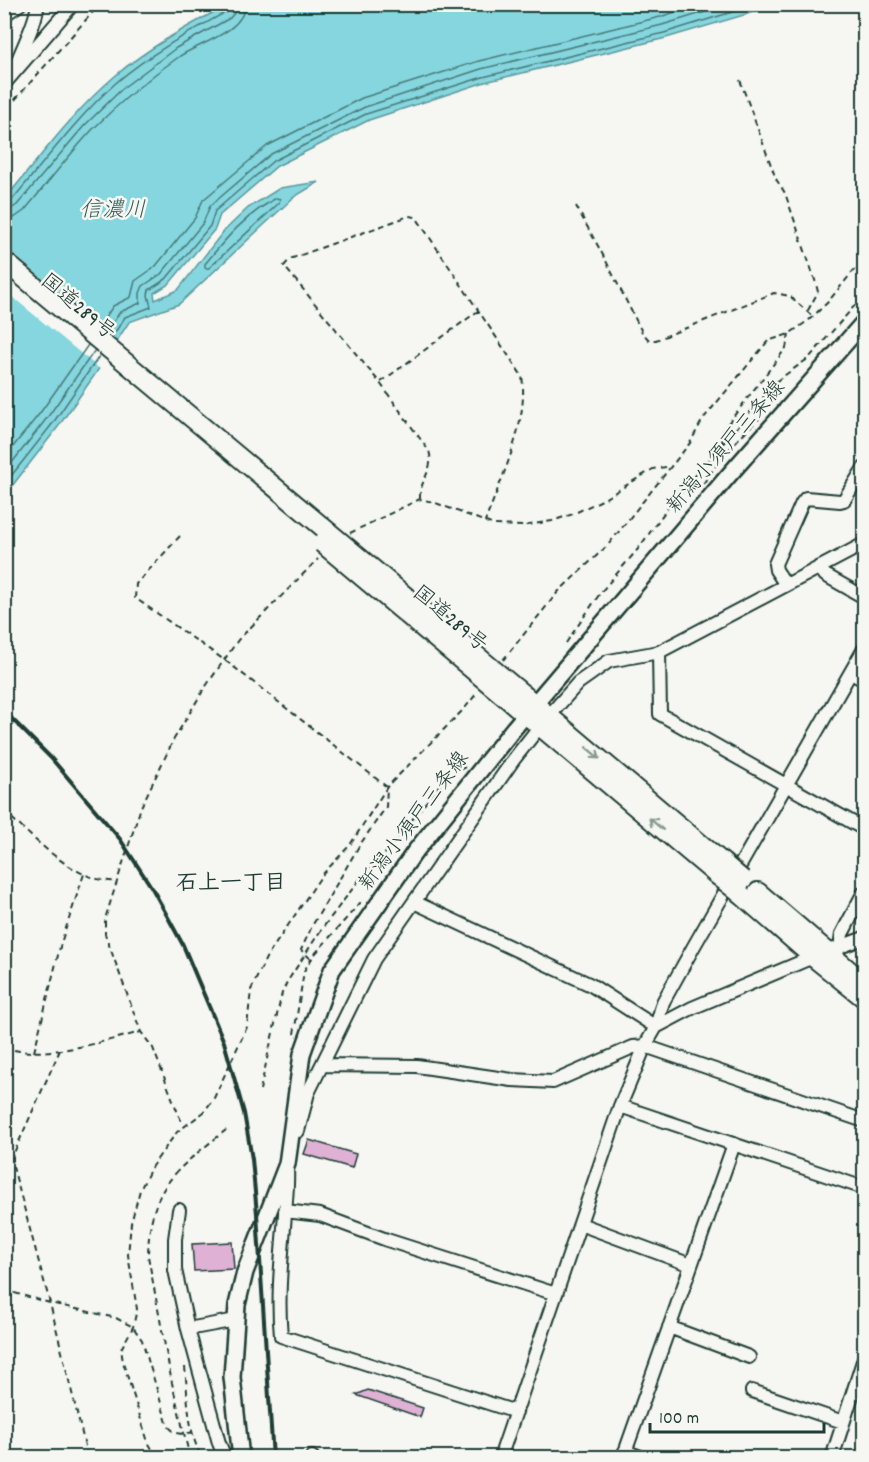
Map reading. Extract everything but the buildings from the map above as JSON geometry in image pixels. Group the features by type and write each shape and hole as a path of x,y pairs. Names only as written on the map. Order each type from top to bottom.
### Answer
{"highway":[{"name":"国道289号","path":"4,261 720,869 864,983"},
{"name":"国道289号","path":"4,276 532,710"},
{"name":"国道289号","path":"827,953 864,998"}],"main road":[{"name":"新潟小須戸三条線","path":"241,1458 232,1377 237,1305 245,1272 287,1164 302,1054 332,970 414,852 729,475 864,322"}],"street":[{"path":"4,15 20,4"},
{"path":"4,84 38,12 37,4"},
{"path":"9,75 73,4"},
{"path":"786,585 776,570 776,564 802,503 806,498 812,497 844,500 864,468"},
{"path":"516,1412 281,1336 279,1313 288,1184 287,1164 296,1143 308,1093 374,959 414,902 532,710 578,683 609,661 659,652 864,544"},
{"path":"819,567 825,575 864,597"},
{"path":"500,1458 620,1106 645,1046 656,1027 663,1002 864,649"},
{"path":"659,652 660,714 864,829"},
{"path":"851,673 864,680"},
{"path":"827,953 842,934 864,892"},
{"path":"414,902 591,985 656,1027"},
{"path":"656,1027 692,1008 864,938"},
{"path":"321,1065 417,1066 512,1080 553,1082 633,1047 645,1046 864,1121"},
{"path":"620,1106 864,1188"},
{"path":"643,1458 624,1454 734,1144"},
{"path":"179,1210 175,1239 175,1270 189,1334 225,1458"},
{"path":"285,1211 320,1215 387,1240 556,1294"},
{"path":"580,1224 691,1265"},
{"path":"189,1334 236,1320"},
{"path":"669,1327 748,1357"},
{"path":"832,1458 864,1358"},
{"path":"752,1391 843,1422"}],"path":[{"path":"4,118 20,95 100,4"},
{"path":"740,81 776,178 785,193 815,280 818,292 807,312"},
{"path":"576,206 642,332 649,340 656,340 774,292 790,296 813,317"},
{"path":"420,500 420,489 431,467 432,458 429,451 380,382 284,266 290,259 409,216 416,217 522,376 522,414 485,522"},
{"path":"501,663 558,591 608,545 768,341 789,334 813,317 864,258"},
{"path":"566,643 601,591 638,549 669,506 722,444 778,380 809,358 864,295"},
{"path":"380,382 478,311"},
{"path":"726,453 722,444 723,430 786,348 789,334"},
{"path":"343,539 362,526 420,500 433,502 494,525 523,526 552,521 604,500 653,469 672,466"},
{"path":"180,536 136,584 135,598 223,660 387,787"},
{"path":"181,1121 153,1048 141,1032 105,934 105,919 141,807 174,739 238,640 325,553"},
{"path":"157,1458 147,1443 121,1349 133,1327 137,1309 128,1255 131,1223 140,1190 152,1166 177,1132 204,1112 213,1098 247,1027 251,990 266,958 322,875 350,845 387,787 465,708 479,690"},
{"path":"260,1090 282,993 287,982 360,879 376,865 446,777 471,763"},
{"path":"311,959 301,950 312,926 358,846 386,807 387,787"},
{"path":"4,812 50,852 84,874 107,882 117,881"},
{"path":"34,1052 62,943 84,874"},
{"path":"4,1047 24,1052 60,1050 141,1032"},
{"path":"60,1050 13,1155 13,1167 88,1458"},
{"path":"4,1290 50,1304 116,1318 133,1327 142,1340 168,1426 175,1433 184,1435 194,1432"},
{"path":"189,1334 184,1359 189,1414 202,1458"}],"water":[{"name":"信濃川","path":"227,5 778,5 666,38 485,82 369,120 277,166 220,215 215,229 169,284 154,293 155,300 178,290 223,232 248,208 280,188 319,182 294,197 179,304 129,322 58,427 5,495 5,199 71,120 115,76 155,46"}],"pier":[{"path":"5,247 119,343 101,370 4,290"}],"railway":[{"path":"4,711 51,758 120,839 152,888 183,945 224,1042 244,1113 252,1159 273,1458"}],"district":[{"name":"石上一丁目","path":"231,884"}]}
